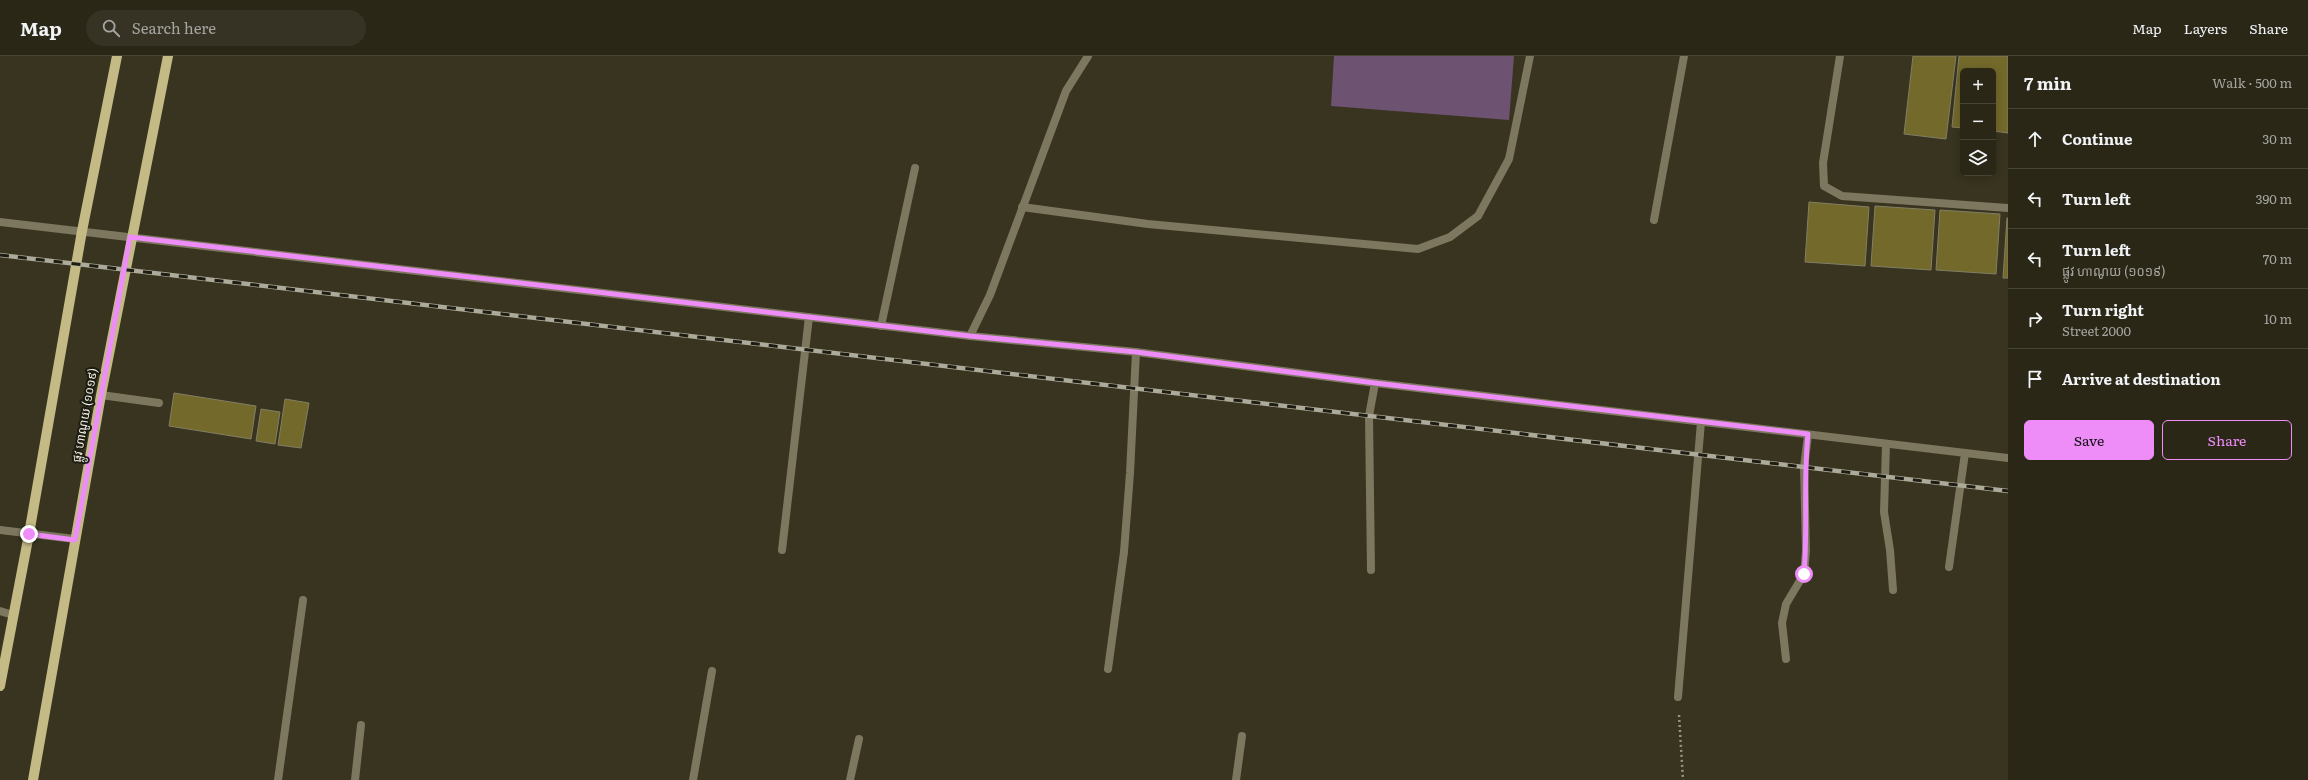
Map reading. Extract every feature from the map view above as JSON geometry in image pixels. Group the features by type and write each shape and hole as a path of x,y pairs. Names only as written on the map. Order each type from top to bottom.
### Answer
{"main road":[{"path":"0,686 29,534 82,231 117,56"},
{"name":"ផ្លូវ ហាណូយ (១០១៩)","path":"33,780 130,237 168,56"}],"street":[{"path":"970,336 990,295 1066,91 1088,56"},
{"path":"1022,207 1148,224 1418,248 1450,237 1478,216 1509,159 1530,56"},
{"path":"1654,220 1684,56"},
{"path":"1840,56 1823,163 1824,186 1842,196 2008,208"},
{"path":"881,326 915,168"},
{"path":"0,222 881,326 1136,352 1375,383 2008,458"},
{"path":"782,550 810,317"},
{"path":"1108,669 1124,544 1130,473 1136,352"},
{"path":"1371,570 1369,416 1375,383"},
{"path":"101,395 159,403"},
{"path":"1678,697 1701,422"},
{"path":"1786,659 1782,623 1786,604 1804,574 1804,468 1808,434"},
{"path":"1886,444 1884,512 1890,550 1893,590"},
{"path":"1949,567 1965,453"},
{"path":"0,530 75,540"},
{"path":"278,780 303,600"},
{"path":"0,611 13,615"},
{"path":"693,780 712,670"},
{"path":"354,780 361,725"},
{"path":"1236,780 1242,736"},
{"path":"850,780 859,739"}],"path":[{"path":"1678,697 1683,780"}],"shaded area":[{"path":"1334,56 1514,56 1509,120 1331,106"}],"building":[{"path":"1913,56 1956,56 1946,139 1904,134"},
{"path":"1959,56 2008,56 2008,133 1996,131 1996,68 1960,68 1960,128 1952,127"},
{"path":"1809,202 1869,207 1865,266 1805,262"},
{"path":"1875,206 1935,210 1931,270 1871,266"},
{"path":"1940,210 2000,214 1996,274 1936,270"},
{"path":"2007,218 2008,278 2003,278"},
{"path":"174,393 256,406 251,439 169,426"},
{"path":"285,399 309,403 301,448 278,445"},
{"path":"261,409 280,412 275,444 256,441"}],"railway":[{"path":"0,255 2008,491"}],"route":[{"path":"29,534 75,540 130,237 970,336 1136,352 1375,383 1808,434 1804,468 1806,551 1804,574"}]}
